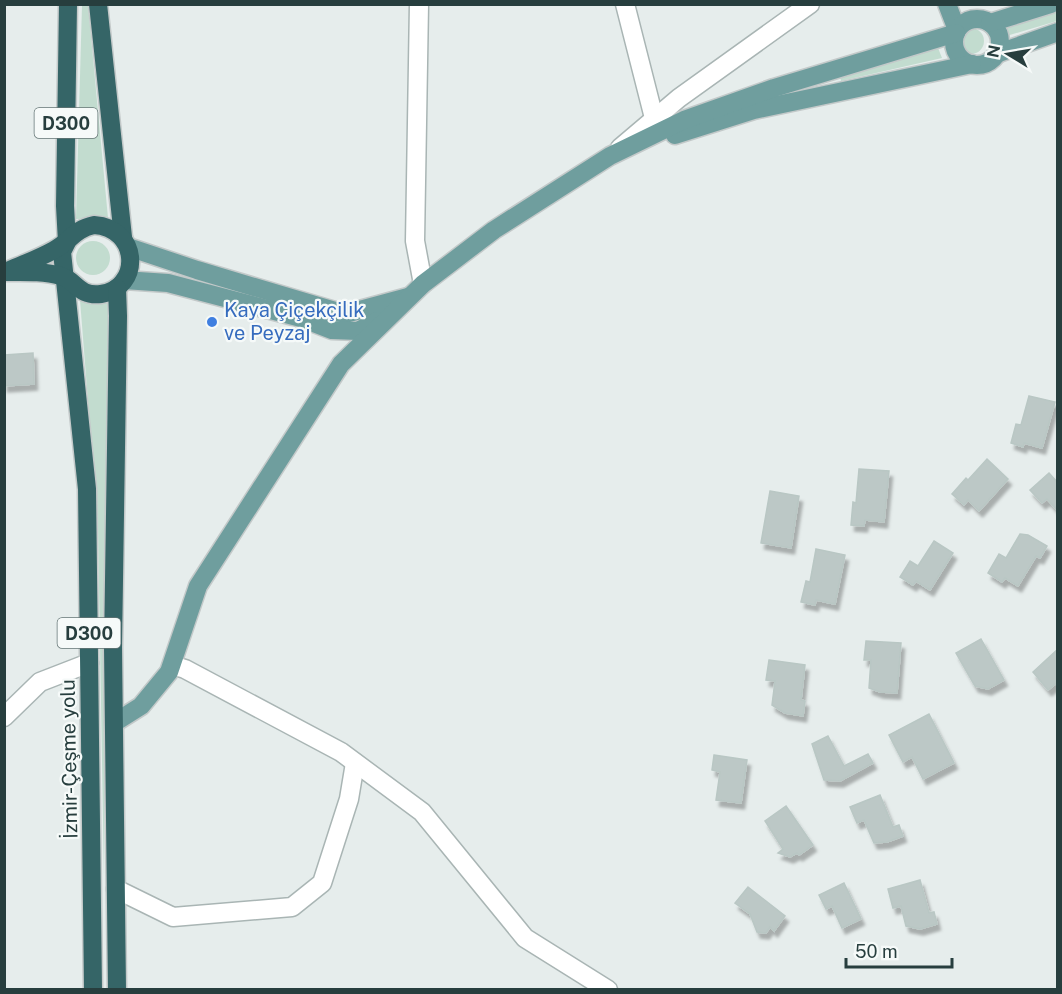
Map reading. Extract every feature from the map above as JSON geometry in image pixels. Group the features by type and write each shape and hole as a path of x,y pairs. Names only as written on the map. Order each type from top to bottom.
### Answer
{"highway":[{"name":"D300","path":"64,277 62,252 67,242 64,206 68,4"},
{"name":"D300","path":"98,4 125,242 131,259 129,270 120,284 118,316 112,647 117,990"},
{"path":"5,272 56,249 83,227 104,226 114,230 125,242"},
{"path":"5,272 45,273 64,277 76,288 92,294 100,294 120,284"},
{"name":"İzmir-Çeşme yolu","path":"64,277 69,304 87,489 93,990"}],"main road":[{"path":"947,4 956,32 954,46 966,62 972,64"},
{"path":"120,284 168,283 301,318 332,330 358,331 379,320 494,230 610,156 684,120 774,88 956,32 968,20 1051,4"},
{"path":"982,16 999,34 999,48 996,54"},
{"path":"610,156 754,110 985,63 996,54 1058,32"},
{"path":"125,242 196,270 345,314 416,290"},
{"path":"114,723 141,706 169,672 198,586 341,364 416,290"}],"street":[{"path":"416,290 419,4"},
{"path":"625,4 654,118"},
{"path":"610,156 688,91 810,4"},
{"path":"4,717 40,682 89,663"},
{"path":"172,665 185,669 330,746 422,812 525,938 608,990"},
{"path":"116,889 173,917 292,907 322,883 349,799 356,763"}],"green space":[{"path":"82,5 88,5 108,218 76,219"},
{"path":"1057,9 1057,21 1003,37 998,23"},
{"path":"971,28 980,32 984,41 980,50 971,54 962,50 958,41 962,32"},
{"path":"936,43 942,58 841,81 840,76"},
{"path":"93,241 105,246 110,258 105,270 93,275 81,270 76,258 81,246"},
{"path":"109,298 104,878 98,527 80,300"}],"building":[{"path":"33,353 34,384 4,386 4,355"},
{"path":"1029,396 1055,402 1042,448 1024,443 1023,447 1011,443 1016,424 1021,425"},
{"path":"987,459 1008,479 979,511 968,500 964,505 952,494"},
{"path":"859,469 889,471 884,522 865,520 864,526 851,525 853,502 856,503"},
{"path":"1049,473 1058,483 1058,511 1047,499 1042,503 1030,490"},
{"path":"770,491 799,496 791,548 761,543"},
{"path":"1020,534 1028,535 1047,546 1040,558 1036,556 1018,586 1005,578 1002,582 988,573 999,554 1006,558"},
{"path":"934,541 953,553 930,590 916,581 913,585 900,577 910,561 918,566"},
{"path":"816,549 845,555 835,604 816,600 815,605 801,602 806,581 810,582"},
{"path":"981,639 1004,680 988,689 975,686 956,653"},
{"path":"866,641 901,643 897,693 880,692 869,688 871,660 864,660"},
{"path":"1058,649 1058,682 1048,690 1033,672"},
{"path":"769,660 805,665 801,700 805,701 803,716 785,713 772,705 775,681 766,680"},
{"path":"929,714 954,763 923,779 912,757 903,762 889,735"},
{"path":"828,736 844,766 868,754 873,763 840,781 824,780 812,744"},
{"path":"714,755 747,760 741,803 716,800 720,772 712,770"},
{"path":"880,795 893,827 899,825 903,836 887,842 874,843 864,820 857,823 850,807"},
{"path":"786,806 813,845 799,855 797,853 790,857 778,853 783,849 765,821"},
{"path":"920,880 929,913 934,912 937,924 920,929 906,926 901,906 893,908 888,889"},
{"path":"844,883 861,919 842,928 832,906 826,909 819,895"},
{"path":"748,887 785,916 774,931 770,927 766,933 757,932 750,914 735,903"}],"place":[{"name":"Kaya Çiçekçilik ve Peyzaj","path":"212,322"}]}
